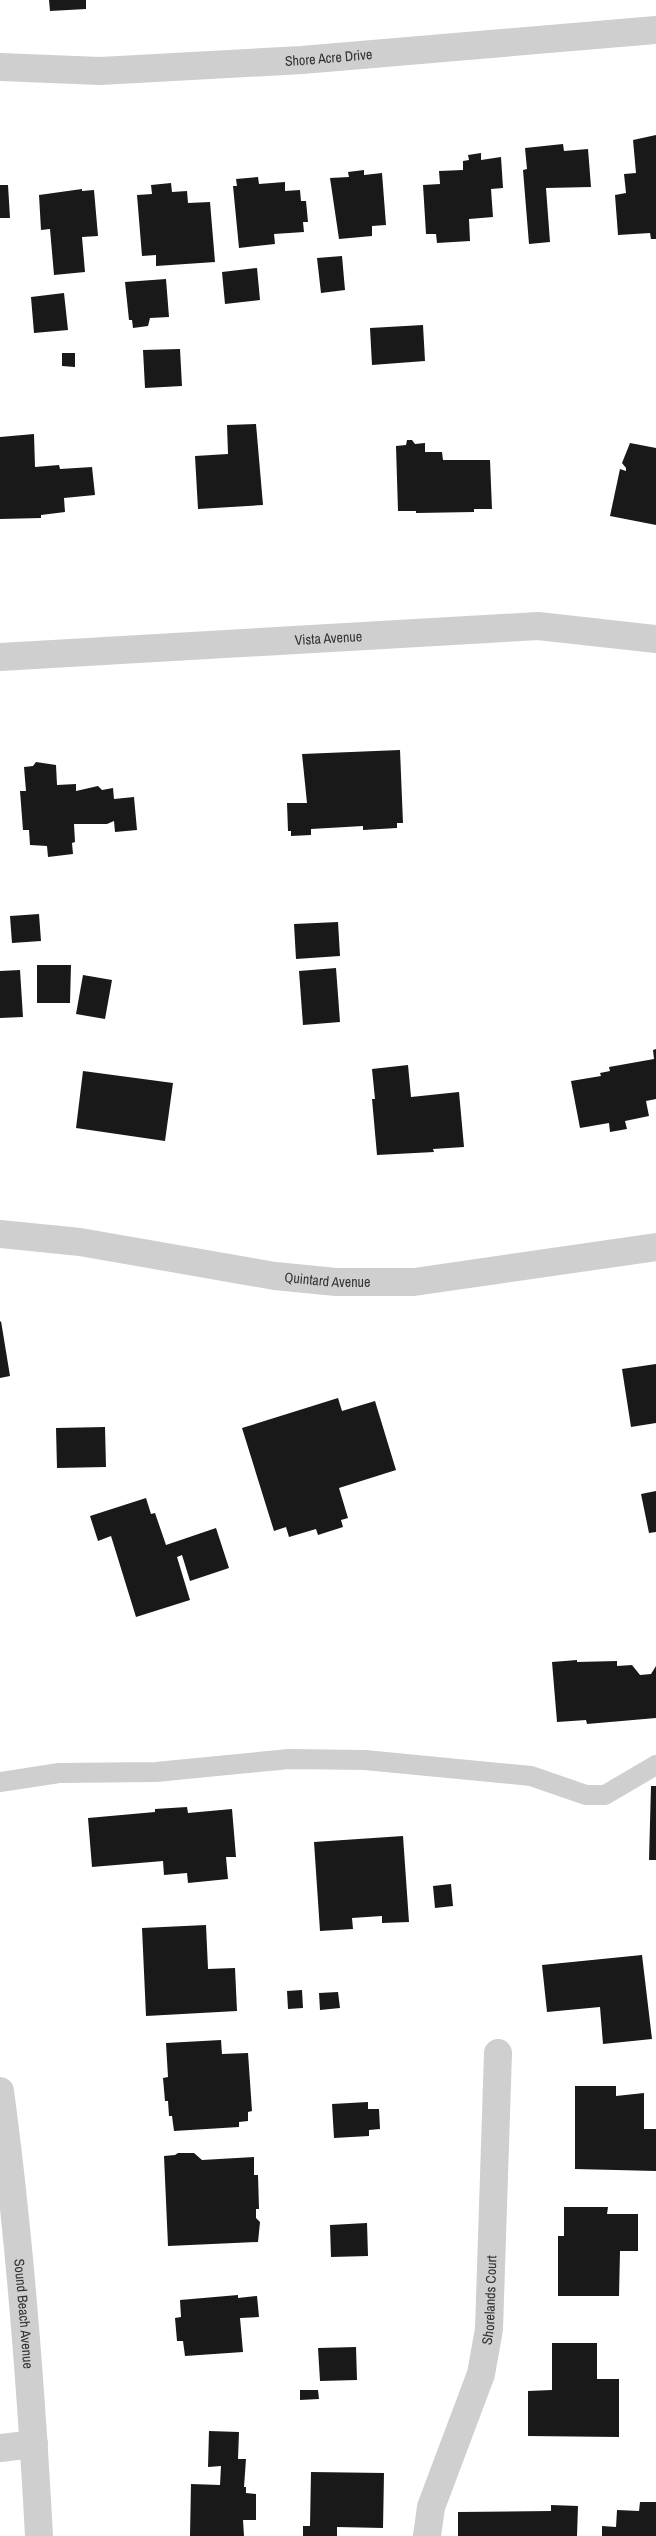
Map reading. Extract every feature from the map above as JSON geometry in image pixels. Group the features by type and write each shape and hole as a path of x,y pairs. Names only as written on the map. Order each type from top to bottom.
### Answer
{"street":[{"name":"Shore Acre Drive","path":"0,67 100,71 273,61 656,30"},
{"name":"Vista Avenue","path":"0,657 538,626 656,639"},
{"name":"Quintard Avenue","path":"0,1234 80,1242 276,1276 336,1282 414,1282 656,1247"},
{"name":"Shorelands Court","path":"427,2536 432,2507 481,2374 489,2329 498,2053"},
{"name":"Sound Beach Avenue","path":"0,2091 12,2180 34,2444 39,2536"},
{"path":"0,2448 34,2444"}],"lane":[{"path":"0,1782 59,1773 156,1772 290,1759 365,1760 531,1776 586,1796 605,1794 656,1765"}],"building":[{"path":"49,0 86,0 86,9 50,11"},
{"path":"656,135 656,239 651,239 650,233 618,235 615,195 626,193 624,174 636,173 633,140"},
{"path":"563,144 564,151 588,149 591,187 546,188 550,242 529,244 523,170 527,169 525,148"},
{"path":"481,153 481,160 501,157 503,188 491,189 493,217 469,219 470,241 437,243 436,234 426,234 423,185 440,184 439,171 463,170 463,161 469,160 468,155"},
{"path":"364,170 364,175 382,173 386,225 372,226 372,236 339,239 330,178 349,177 348,172"},
{"path":"258,177 259,184 285,182 285,191 300,190 301,201 306,201 308,222 303,222 304,232 274,234 275,244 239,248 233,186 237,186 236,179"},
{"path":"171,183 172,192 187,191 188,203 210,202 215,262 156,266 156,255 142,256 137,195 152,194 151,185"},
{"path":"0,185 8,185 10,218 0,218"},
{"path":"82,189 82,191 94,190 98,236 82,237 85,272 54,275 50,229 41,230 39,195"},
{"path":"342,256 345,290 321,293 317,258"},
{"path":"257,268 260,300 225,304 222,272"},
{"path":"166,279 169,317 150,318 148,326 133,328 132,320 129,320 125,282"},
{"path":"64,293 68,330 34,333 31,297"},
{"path":"423,325 425,361 372,365 370,328"},
{"path":"180,349 182,386 145,388 143,350"},
{"path":"62,353 75,353 75,367 62,366"},
{"path":"256,424 263,505 198,509 195,456 228,454 227,425"},
{"path":"34,434 35,467 59,465 60,469 92,467 95,495 64,498 65,512 41,515 41,518 0,519 0,437"},
{"path":"407,440 412,440 415,444 425,443 425,452 442,452 443,460 490,460 492,509 474,509 474,512 416,513 416,511 398,511 396,446 406,445"},
{"path":"630,443 656,448 656,525 610,516 620,469 626,471 622,463"},
{"path":"400,750 403,823 397,823 397,828 363,830 363,826 311,829 311,835 291,836 291,831 288,831 287,803 307,803 302,754"},
{"path":"36,762 56,765 57,785 76,784 76,791 98,786 102,790 113,788 114,799 134,797 137,830 115,832 114,821 107,824 74,824 75,842 72,843 73,854 48,857 47,846 30,845 29,830 23,830 20,791 26,791 24,767 33,766"},
{"path":"39,914 41,941 12,943 10,916"},
{"path":"338,922 340,956 296,959 294,924"},
{"path":"37,965 71,965 70,1003 37,1003"},
{"path":"336,968 340,1022 303,1025 299,971"},
{"path":"20,970 23,1017 0,1018 0,971"},
{"path":"83,975 112,980 105,1019 76,1014"},
{"path":"656,1049 656,1099 646,1101 649,1116 625,1121 627,1129 610,1132 609,1123 580,1128 571,1081 601,1076 600,1073 610,1071 609,1067 654,1059 653,1050"},
{"path":"408,1065 411,1097 459,1092 464,1147 433,1149 434,1152 377,1155 372,1099 375,1099 372,1069"},
{"path":"83,1071 173,1083 165,1141 76,1128"},
{"path":"0,1322 10,1376 0,1378"},
{"path":"656,1364 656,1423 631,1427 622,1369"},
{"path":"338,1398 342,1411 375,1401 396,1470 339,1488 348,1518 341,1520 343,1527 318,1535 316,1529 289,1537 286,1527 274,1531 242,1428"},
{"path":"105,1427 106,1467 57,1468 56,1428"},
{"path":"656,1491 656,1532 649,1533 641,1494"},
{"path":"146,1498 151,1514 155,1513 166,1545 216,1528 229,1568 190,1581 182,1555 177,1557 190,1600 136,1617 111,1536 98,1541 90,1516"},
{"path":"577,1660 577,1662 617,1661 617,1666 632,1665 640,1675 651,1674 656,1666 656,1718 587,1724 586,1720 557,1722 552,1662"},
{"path":"651,1786 656,1786 656,1860 649,1860"},
{"path":"187,1807 188,1813 232,1809 236,1857 226,1857 228,1879 188,1883 187,1873 164,1875 163,1861 92,1867 88,1818 155,1812 155,1809"},
{"path":"403,1836 409,1922 382,1923 382,1916 352,1918 353,1929 320,1931 314,1842"},
{"path":"451,1884 453,1906 435,1908 433,1886"},
{"path":"206,1925 208,1969 235,1968 237,2011 146,2016 142,1928"},
{"path":"642,1955 652,2039 603,2044 600,2007 547,2012 542,1965"},
{"path":"302,1990 303,2008 288,2009 287,1991"},
{"path":"338,1992 340,2008 320,2010 319,1993"},
{"path":"221,2040 222,2054 248,2053 252,2111 248,2112 248,2121 239,2122 239,2127 174,2131 172,2116 169,2116 168,2101 165,2101 163,2078 168,2077 166,2043"},
{"path":"575,2086 616,2086 616,2096 644,2093 644,2129 656,2129 656,2171 575,2169"},
{"path":"368,2102 368,2109 379,2109 380,2129 369,2130 369,2136 334,2138 332,2104"},
{"path":"178,2153 194,2153 202,2160 254,2157 254,2175 258,2175 259,2209 256,2209 256,2218 260,2222 258,2242 168,2246 164,2156"},
{"path":"564,2207 608,2207 607,2214 638,2214 638,2251 620,2251 619,2296 558,2296 558,2236 564,2236"},
{"path":"367,2223 368,2256 331,2257 330,2225"},
{"path":"238,2295 238,2298 257,2296 259,2317 240,2318 243,2352 185,2356 183,2341 177,2341 175,2318 181,2317 180,2300"},
{"path":"552,2343 597,2343 597,2379 619,2379 619,2437 528,2436 528,2391 552,2390"},
{"path":"356,2347 357,2380 320,2381 318,2348"},
{"path":"300,2390 318,2390 319,2399 300,2400"},
{"path":"209,2431 239,2432 238,2459 246,2459 244,2487 246,2487 246,2493 256,2494 256,2520 243,2520 244,2536 190,2536 191,2484 220,2485 221,2466 208,2467"},
{"path":"311,2472 384,2473 383,2528 337,2527 337,2536 303,2536 303,2526 310,2526"},
{"path":"640,2502 656,2502 656,2536 602,2536 602,2526 616,2527 617,2510 639,2511"},
{"path":"551,2505 578,2506 577,2536 458,2536 458,2512 551,2511"}]}
